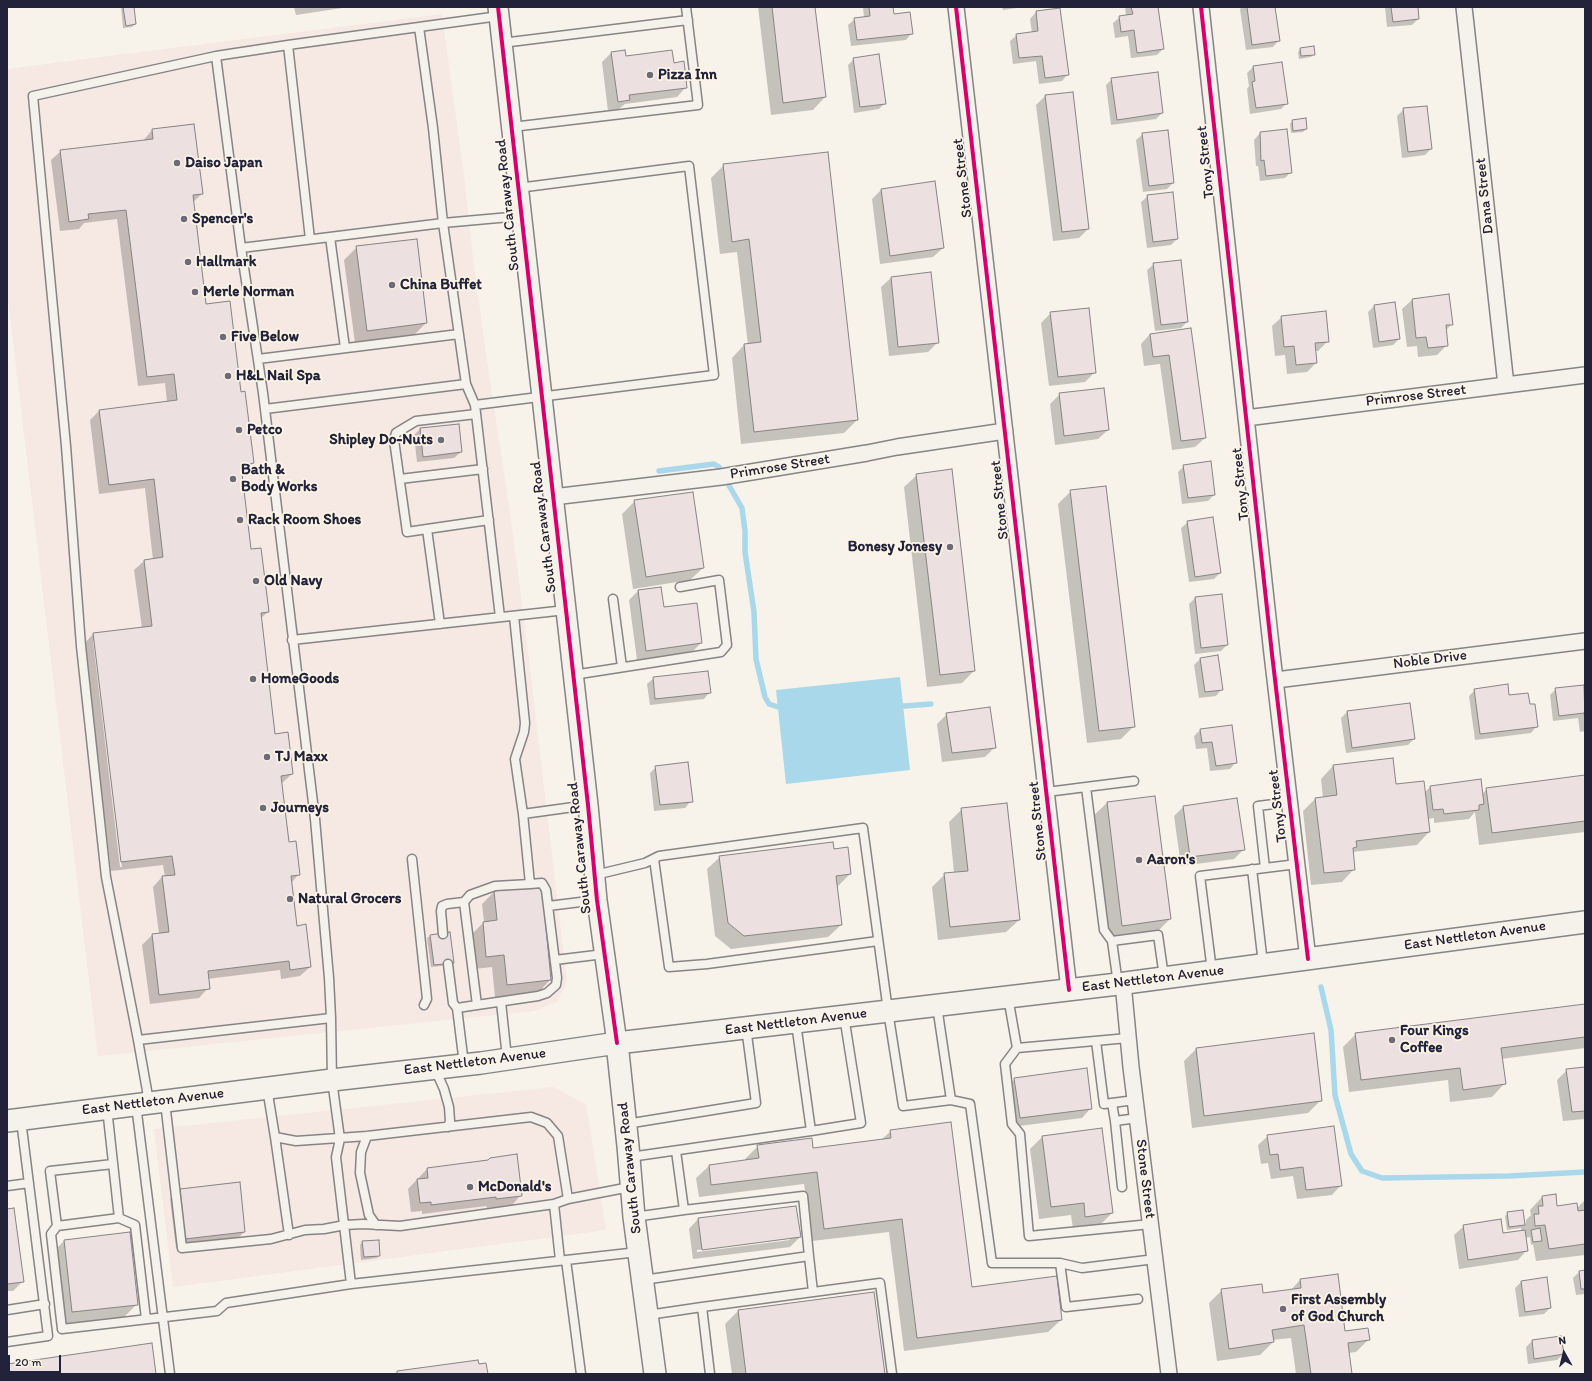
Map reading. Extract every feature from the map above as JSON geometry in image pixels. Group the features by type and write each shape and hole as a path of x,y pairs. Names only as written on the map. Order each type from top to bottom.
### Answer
{"main road":[{"name":"East Nettleton Avenue","path":"14,1121 267,1088 464,1065 616,1043 1121,984 1585,922"},
{"name":"South Caraway Road","path":"616,1043 630,1187 655,1374"}],"street":[{"name":"Stone Street","path":"956,7 1069,990"},
{"name":"Tony Street","path":"1201,7 1308,959"},
{"name":"Dana Street","path":"1464,7 1506,385"},
{"name":"South Caraway Road","path":"499,11 541,397 588,805 597,900 616,1043"},
{"name":"Primrose Street","path":"1246,418 1585,375"},
{"name":"Primrose Street","path":"553,497 721,477 897,447 1005,431"},
{"name":"Noble Drive","path":"1276,680 1585,640"},
{"name":"Stone Street","path":"1121,984 1169,1374"}],"lane":[{"path":"512,127 698,105 686,7"},
{"path":"499,11 419,27 216,56 33,96 66,446 81,646 106,870 150,1103 182,1248 271,1238 290,1235 305,1230 324,1229 345,1225 400,1226 554,1204 568,1199 630,1187"},
{"path":"502,43 688,20"},
{"path":"419,27 433,128 443,223 466,384 475,405 500,617"},
{"path":"288,45 310,239"},
{"path":"216,56 265,409 292,640 316,820 329,978 332,1080 340,1139 336,1157 351,1284"},
{"path":"475,405 714,375 689,166 518,188"},
{"path":"242,248 443,223 522,216"},
{"path":"330,236 345,348"},
{"path":"258,359 459,334"},
{"path":"265,409 466,384"},
{"path":"476,414 416,421 396,433 394,440 406,532 489,520"},
{"path":"400,479 483,469"},
{"path":"427,529 440,624"},
{"path":"573,675 721,652 727,645 719,580 680,587"},
{"path":"613,599 622,667"},
{"path":"292,640 566,610"},
{"path":"514,616 524,723 524,732 515,759 523,814 530,884"},
{"path":"1047,792 1134,781"},
{"path":"1086,787 1104,930 1112,940 1121,984"},
{"path":"1265,868 1258,806 1290,802"},
{"path":"523,814 588,805"},
{"path":"595,875 645,863 659,856 863,828 888,1011 903,1106 951,1100 970,1104 992,1263 1060,1263 1082,1268 1155,1259"},
{"path":"412,859 427,999 424,1005"},
{"path":"654,859 669,967 707,964 878,941"},
{"path":"1212,971 1200,876 1297,864"},
{"path":"1252,869 1263,965"},
{"path":"457,1008 477,1006 538,996 547,993 556,985 557,978 548,906 544,885 542,883 495,886 470,894 464,902 477,1006"},
{"path":"548,906 597,900"},
{"path":"443,934 440,911 442,906 464,902"},
{"path":"1112,940 1158,935 1164,978"},
{"path":"555,960 604,954"},
{"path":"448,964 453,1003 457,1008 464,1065"},
{"path":"1008,997 1017,1048 1005,1064 1012,1124 1020,1134 1029,1236 1151,1224"},
{"path":"500,1002 507,1059"},
{"path":"936,1005 951,1100"},
{"path":"628,1157 861,1123 844,1016"},
{"path":"138,1040 331,1018"},
{"path":"796,1022 811,1131"},
{"path":"625,1124 756,1103 746,1028"},
{"path":"1017,1048 1128,1038"},
{"path":"1096,1041 1104,1104 1135,1100"},
{"path":"435,1068 444,1089 449,1107 450,1121 448,1127"},
{"path":"267,1088 290,1235"},
{"path":"150,1103 162,1317 170,1374"},
{"path":"1112,1103 1122,1187"},
{"path":"108,1108 119,1218"},
{"path":"275,1137 296,1141 340,1139 531,1117 547,1123 558,1136 568,1199"},
{"path":"1115,1121 1138,1118"},
{"path":"7,1342 48,1336 29,1183 14,1121"},
{"path":"367,1136 361,1152 360,1173 369,1215 376,1225"},
{"path":"676,1150 684,1210"},
{"path":"113,1164 50,1171 57,1226 51,1234 62,1329 218,1311 226,1303 351,1284 639,1252"},
{"path":"7,1186 29,1183"},
{"path":"634,1217 803,1196 813,1292"},
{"path":"554,1204 581,1374"},
{"path":"57,1226 119,1218 135,1225 146,1319"},
{"path":"643,1280 809,1256"},
{"path":"1060,1263 1066,1307 1138,1299"},
{"path":"648,1315 880,1283 892,1374"},
{"path":"7,1310 45,1304"},
{"path":"702,1307 710,1374"}],"shaded area":[{"path":"442,14 485,348 510,513 526,635 567,982 557,1002 534,1011 98,1056 7,291 7,69"},
{"path":"553,1087 586,1104 606,1230 173,1287 154,1129"}],"water":[{"path":"900,677 910,770 786,784 776,690"}],"building":[{"path":"123,7 134,7 136,24 126,26"},
{"path":"772,7 815,7 826,97 783,103"},
{"path":"869,7 893,7 894,14 910,12 913,34 857,40 854,18 870,16"},
{"path":"1131,7 1158,7 1164,49 1137,53 1134,30 1121,32 1119,16 1133,14"},
{"path":"1247,7 1275,7 1280,41 1252,45"},
{"path":"1391,7 1418,7 1419,19 1393,22"},
{"path":"1060,8 1069,75 1045,78 1042,56 1019,58 1016,34 1038,31 1036,11"},
{"path":"1314,46 1315,55 1301,56 1300,48"},
{"name":"Pizza Inn","path":"625,50 626,56 672,50 674,63 684,61 687,88 629,95 630,100 618,102 611,52"},
{"path":"879,54 886,104 860,107 853,58"},
{"path":"1282,62 1288,104 1256,108 1252,82 1255,81 1253,66"},
{"path":"1158,72 1163,113 1117,120 1111,78"},
{"path":"1073,92 1089,229 1062,232 1045,95"},
{"path":"1427,106 1432,149 1408,152 1403,108"},
{"path":"1306,118 1307,129 1293,131 1292,120"},
{"path":"194,124 203,194 193,195 206,304 230,301 241,392 245,391 254,463 241,465 251,549 261,548 269,612 261,613 275,734 288,732 293,774 281,776 289,842 296,841 300,875 291,876 297,926 306,924 311,967 290,970 289,961 208,971 210,989 159,995 152,934 169,932 162,876 175,875 172,856 121,862 93,633 152,626 144,560 163,557 154,479 109,485 99,410 177,400 174,374 147,377 126,210 88,214 89,219 69,222 60,150 153,139 152,129"},
{"path":"1287,129 1292,173 1266,176 1264,160 1261,161 1260,132"},
{"path":"1168,130 1174,183 1149,186 1142,133"},
{"path":"828,152 858,420 754,432 744,344 761,342 749,239 732,242 723,164"},
{"path":"935,181 944,248 890,256 881,189"},
{"path":"1173,192 1178,239 1153,242 1147,195"},
{"name":"China Buffet","path":"417,239 427,323 367,331 356,246"},
{"path":"1181,260 1188,322 1161,325 1153,263"},
{"path":"931,272 939,343 898,347 891,277"},
{"path":"1449,294 1453,325 1446,325 1448,346 1428,348 1426,337 1416,338 1412,299"},
{"path":"1395,302 1400,339 1379,342 1374,305"},
{"path":"1089,308 1096,373 1058,377 1050,312"},
{"path":"1326,311 1329,342 1315,343 1317,363 1296,365 1294,346 1284,347 1281,316"},
{"path":"1191,328 1206,438 1181,441 1169,355 1153,357 1150,334"},
{"path":"1104,388 1109,430 1064,436 1059,393"},
{"name":"Shipley Do-Nuts","path":"459,424 462,452 423,457 420,428"},
{"path":"1211,461 1215,495 1188,498 1183,465"},
{"path":"952,469 975,671 940,675 916,474"},
{"path":"1106,486 1135,727 1099,731 1070,490"},
{"path":"693,492 704,568 646,577 634,500"},
{"path":"1213,517 1221,573 1195,577 1187,521"},
{"path":"661,587 664,607 697,603 702,643 646,651 638,590"},
{"path":"1222,594 1228,645 1201,648 1195,597"},
{"path":"1218,655 1223,690 1205,692 1200,658"},
{"path":"708,671 711,693 655,699 653,677"},
{"path":"1508,684 1509,695 1528,693 1530,704 1535,704 1538,727 1480,734 1474,689"},
{"path":"1584,685 1585,719 1584,713 1559,716 1555,688"},
{"path":"1410,703 1415,739 1352,748 1347,711"},
{"path":"990,707 996,748 952,753 946,713"},
{"path":"1232,725 1237,763 1216,766 1212,742 1202,743 1200,729"},
{"path":"1393,758 1396,784 1424,781 1430,832 1356,841 1357,847 1353,848 1355,870 1324,873 1315,798 1337,795 1333,765"},
{"path":"688,762 693,802 660,805 655,766"},
{"path":"1585,775 1585,821 1492,833 1486,788"},
{"path":"1481,779 1484,804 1479,805 1479,810 1444,814 1443,809 1433,810 1430,786"},
{"name":"Aaron's","path":"1155,796 1171,919 1122,926 1107,802"},
{"path":"1237,798 1245,850 1190,857 1183,806"},
{"path":"1007,803 1020,920 950,927 944,873 968,871 961,808"},
{"path":"833,842 834,849 848,847 851,874 836,876 842,925 744,936 728,923 719,856"},
{"path":"542,886 551,980 507,985 504,955 486,957 483,922 497,920 494,891"},
{"path":"450,932 454,963 434,965 430,935"},
{"path":"1585,1004 1585,1037 1501,1048 1506,1084 1463,1090 1460,1068 1361,1080 1355,1033"},
{"path":"1314,1033 1322,1101 1204,1116 1196,1048"},
{"path":"1585,1067 1585,1111 1572,1112 1566,1069"},
{"path":"1087,1068 1092,1109 1020,1118 1014,1078"},
{"path":"951,1122 972,1287 1057,1276 1062,1320 917,1338 902,1219 824,1229 817,1172 711,1185 709,1165 759,1158 757,1145 812,1138 813,1148 891,1138 890,1130"},
{"path":"1334,1126 1342,1186 1306,1190 1303,1167 1280,1170 1278,1154 1270,1155 1267,1135"},
{"path":"1102,1128 1113,1213 1085,1217 1084,1203 1051,1207 1042,1136"},
{"name":"McDonald's","path":"517,1154 522,1196 496,1199 496,1197 431,1205 431,1202 420,1203 417,1179 428,1178 427,1168 488,1160 490,1158"},
{"path":"240,1182 245,1232 185,1239 180,1189"},
{"path":"1556,1194 1557,1206 1577,1203 1578,1211 1585,1210 1585,1244 1549,1249 1545,1225 1535,1226 1534,1214 1539,1214 1538,1206 1543,1206 1542,1196"},
{"path":"796,1206 801,1237 702,1250 698,1218"},
{"path":"14,1208 24,1282 7,1284 7,1209"},
{"path":"1523,1210 1525,1225 1509,1227 1507,1212"},
{"path":"1501,1219 1503,1233 1525,1230 1528,1251 1468,1260 1463,1225"},
{"path":"1540,1228 1542,1241 1533,1242 1531,1230"},
{"path":"130,1232 138,1305 72,1312 64,1240"},
{"path":"379,1240 380,1256 364,1257 362,1241"},
{"path":"1585,1270 1585,1289 1581,1289 1579,1271"},
{"name":"First Assembly of God Church","path":"1338,1274 1345,1331 1368,1328 1370,1340 1348,1343 1352,1374 1311,1374 1304,1325 1272,1330 1274,1342 1229,1349 1221,1289 1262,1284 1263,1293 1301,1288 1300,1279"},
{"path":"1547,1277 1551,1308 1525,1312 1521,1281"},
{"path":"874,1292 885,1374 746,1374 738,1310"},
{"path":"1561,1336 1564,1354 1534,1359 1532,1340"},
{"path":"152,1343 156,1374 7,1374 7,1364"},
{"path":"478,1360 479,1364 486,1363 488,1374 397,1374 397,1371"}],"waterway":[{"path":"659,471 714,464 719,467"},
{"path":"727,482 742,508 745,531 745,552 754,612 756,659 765,697 769,704 778,707"},
{"path":"904,706 931,704"},
{"path":"1321,987 1331,1030 1335,1095 1351,1154 1362,1171 1382,1178 1509,1176 1585,1172"}],"cycle path":[{"path":"498,7 588,805 597,900 617,1043"},
{"path":"956,7 1069,990"},
{"path":"1201,7 1272,654 1308,959"}],"place":[{"name":"Pizza Inn","path":"650,75"},
{"name":"Daiso Japan","path":"177,163"},
{"name":"Spencer's","path":"184,219"},
{"name":"Hallmark","path":"188,262"},
{"name":"China Buffet","path":"392,285"},
{"name":"Merle Norman","path":"195,292"},
{"name":"Five Below","path":"223,337"},
{"name":"H&L Nail Spa","path":"228,376"},
{"name":"Petco","path":"239,430"},
{"name":"Shipley Do-Nuts","path":"441,440"},
{"name":"Bath & Body Works","path":"233,479"},
{"name":"Rack Room Shoes","path":"240,520"},
{"name":"Bonesy Jonesy","path":"950,547"},
{"name":"Old Navy","path":"256,581"},
{"name":"HomeGoods","path":"253,679"},
{"name":"TJ Maxx","path":"267,757"},
{"name":"Journeys","path":"263,808"},
{"name":"Aaron's","path":"1139,860"},
{"name":"Natural Grocers","path":"290,899"},
{"name":"Four Kings Coffee","path":"1392,1040"},
{"name":"McDonald's","path":"470,1187"},
{"name":"First Assembly of God Church","path":"1283,1309"}]}
